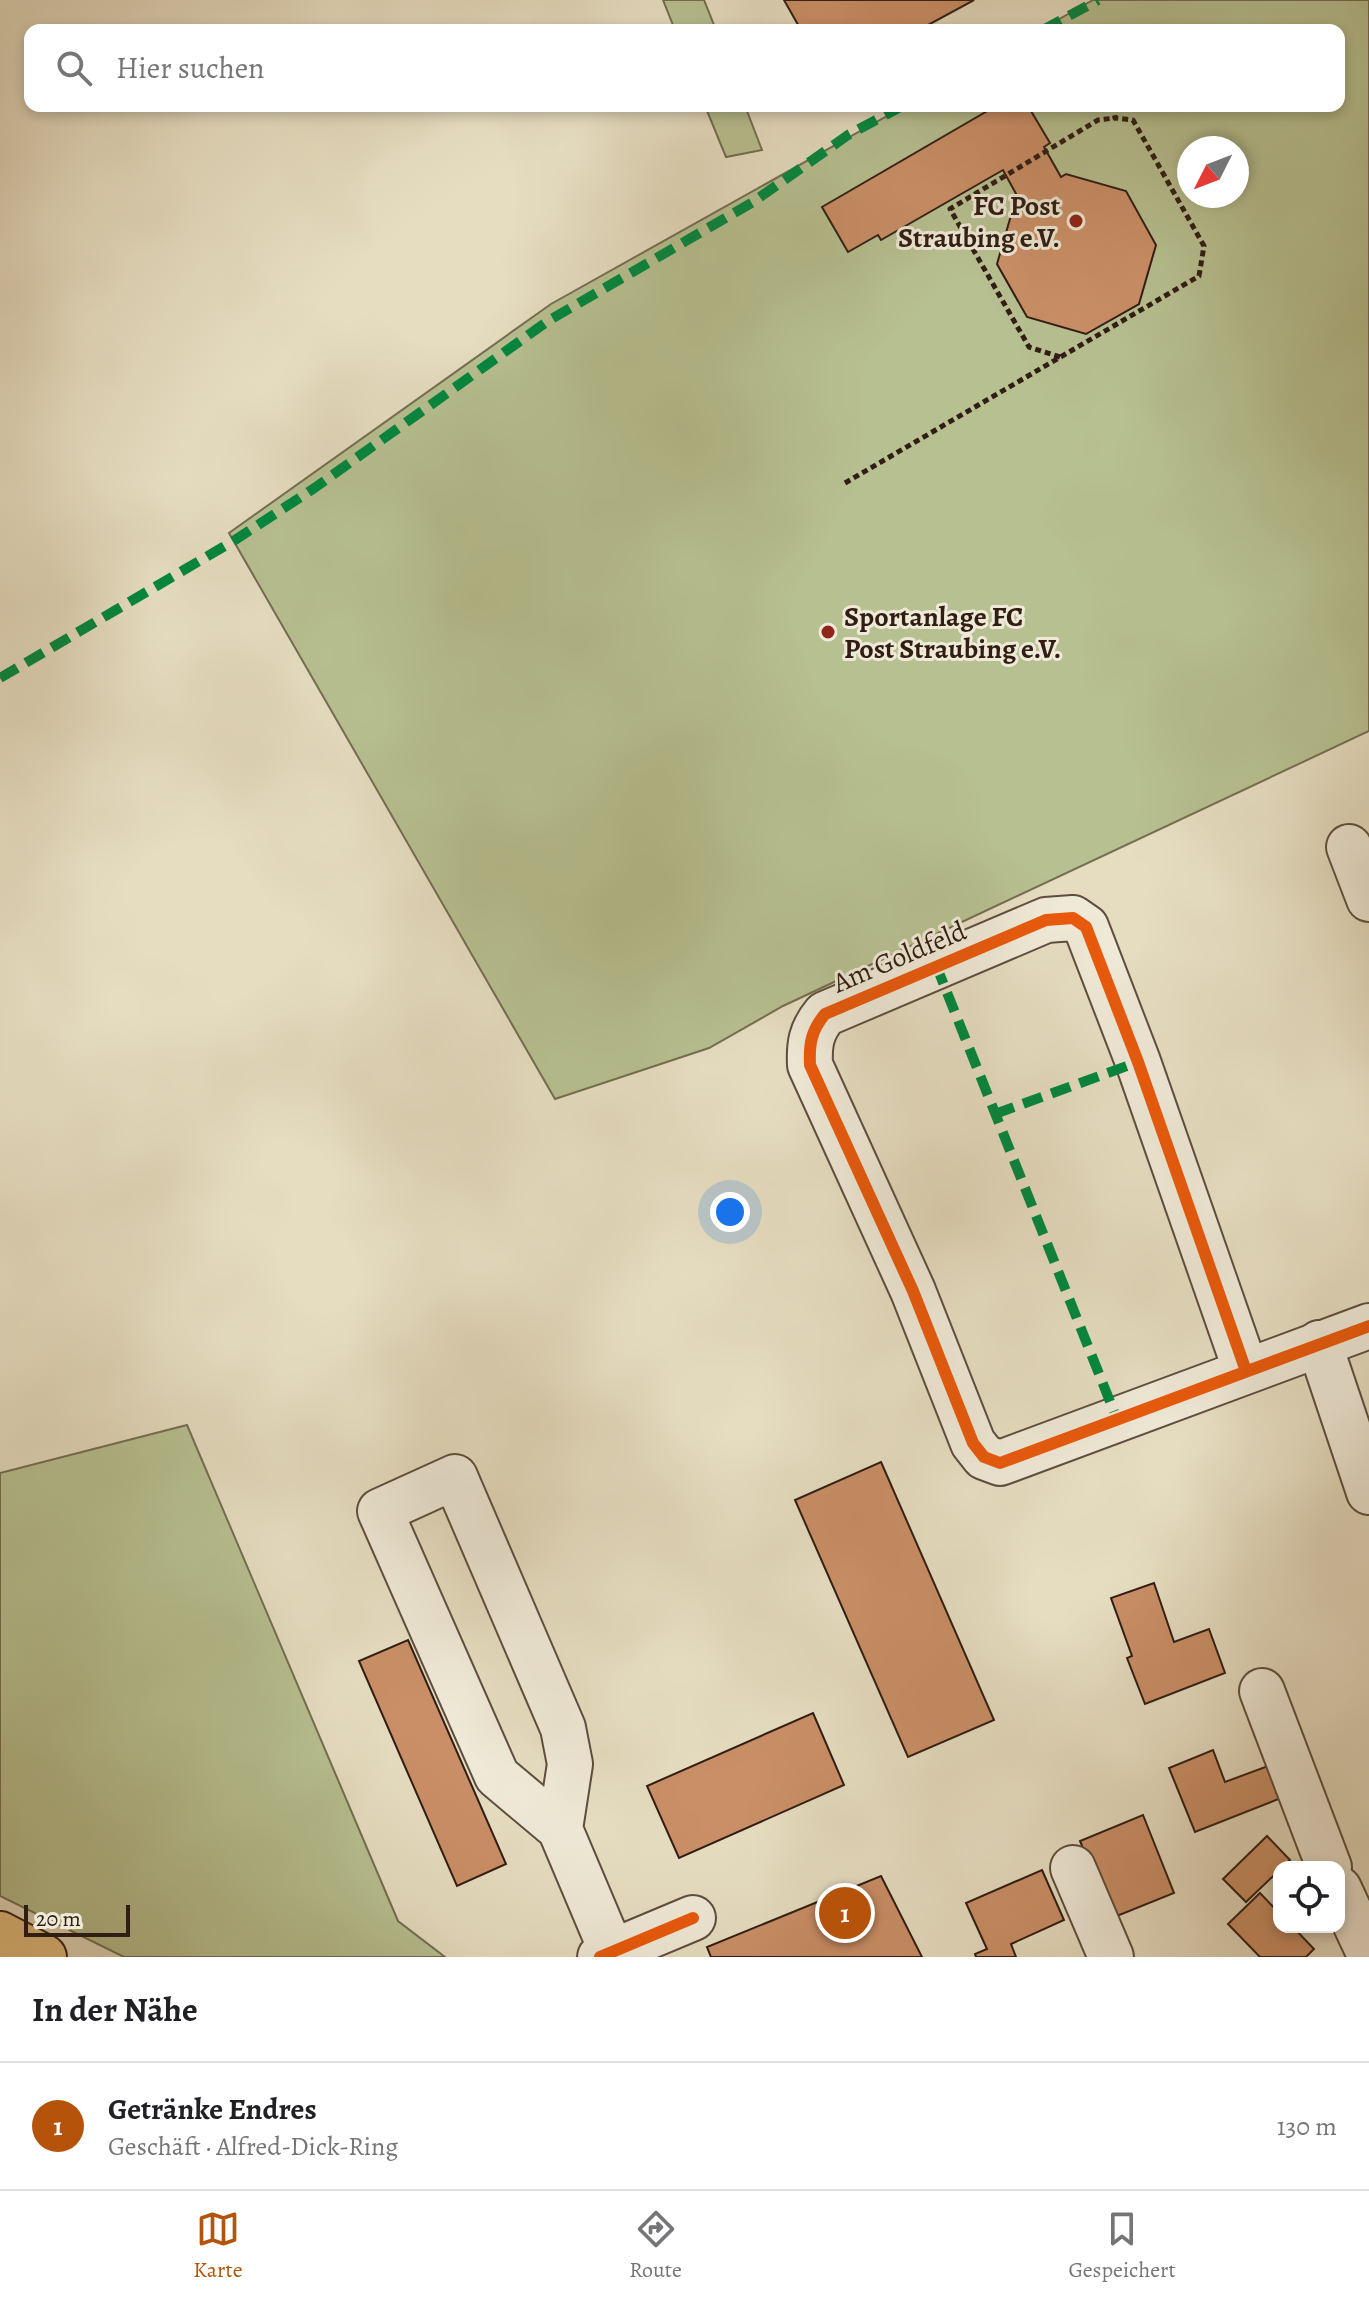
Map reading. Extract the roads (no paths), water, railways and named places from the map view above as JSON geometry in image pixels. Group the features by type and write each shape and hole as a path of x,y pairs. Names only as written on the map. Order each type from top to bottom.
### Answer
{"main road":[{"path":"0,1934 44,1957"}],"street":[{"path":"1349,847 1369,899"},
{"name":"Am Goldfeld","path":"1246,1371 1138,1062 1086,927 1073,918 1046,920 825,1014 814,1028 809,1046 810,1065 913,1291 973,1443 984,1457 1000,1463 1369,1326"},
{"path":"1319,1343 1369,1492"},
{"path":"560,1829 497,1776 380,1511 455,1477 563,1728 570,1764 560,1829 606,1954 693,1918"},
{"path":"1262,1691 1327,1861"},
{"path":"1073,1868 1111,1957"},
{"path":"1345,1902 1369,1953"}],"place":[{"name":"FC Post Straubing e.V.","path":"1076,221"},
{"name":"Sportanlage FC Post Straubing e.V.","path":"828,632"},
{"name":"Getränke Endres","path":"845,1913"}]}
